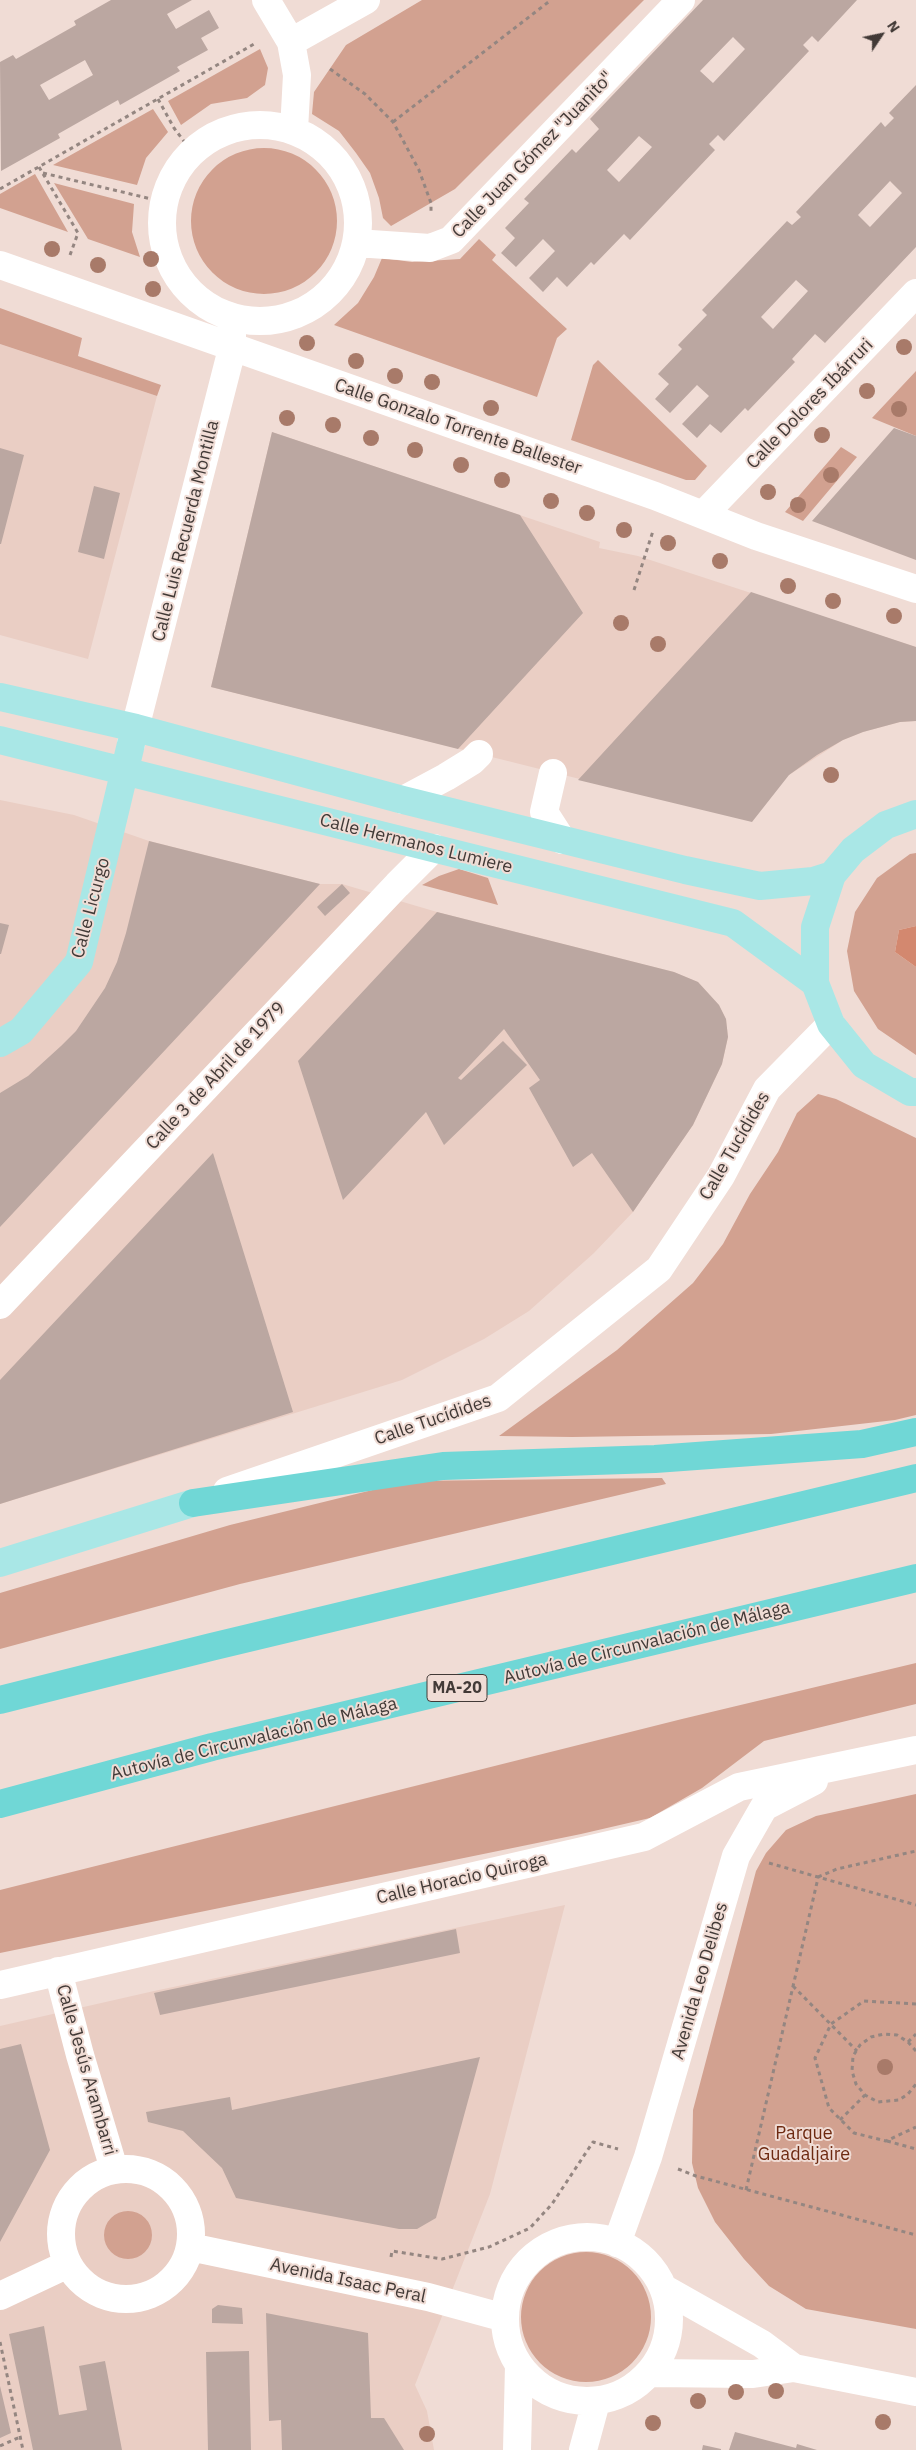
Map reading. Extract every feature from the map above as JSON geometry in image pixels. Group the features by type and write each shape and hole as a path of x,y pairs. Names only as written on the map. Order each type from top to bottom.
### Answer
{"highway":[{"path":"193,1503 443,1466 654,1459 862,1444 916,1432"},
{"path":"0,1700 211,1646 916,1478"},
{"name":"Autovía de Circunvalación de Málaga","path":"0,1804 212,1747 916,1578"}],"main road":[{"path":"0,697 134,736 684,870 760,886 813,881 832,875"},
{"name":"Calle Licurgo","path":"0,1043 21,1031 79,962 134,736"},
{"name":"Calle Hermanos Lumiere","path":"0,740 733,923 815,983"},
{"path":"916,814 886,825 853,850 832,875 815,927 815,983 830,1024 864,1065 910,1092 916,1092"},
{"name":"Calle Tucídides","path":"0,1563 193,1503"}],"street":[{"path":"266,0 286,35 298,75 294,130"},
{"path":"286,35 366,0"},
{"name":"Calle Juan Gómez \"Juanito\"","path":"356,242 430,248 451,240 681,0"},
{"path":"267,124 294,130 318,144 338,163 343,171 352,188 358,215 356,242 345,273 324,297 297,314 265,321 232,317 206,305 184,286 169,260 162,231 164,202 179,166 192,152 214,136 240,126 267,124"},
{"name":"Calle Gonzalo Torrente Ballester","path":"0,265 232,349 704,514 756,536 916,589"},
{"name":"Calle Dolores Ibárruri","path":"704,514 916,293"},
{"name":"Calle Luis Recuerda Montilla","path":"134,736 232,349 232,317"},
{"path":"403,800 439,782 472,761 479,754"},
{"path":"553,773 544,812 562,840"},
{"name":"Calle 3 de Abril de 1979","path":"0,1305 434,848"},
{"name":"Calle Tucídides","path":"193,1503 498,1398 659,1269 721,1176 767,1088 830,1024"},
{"name":"Calle Horacio Quiroga","path":"0,1986 644,1837 739,1787 916,1750"},
{"name":"Avenida Leo Delibes","path":"617,2243 648,2157 736,1856 764,1807 842,1766"},
{"name":"Calle Jesús Arambarri","path":"58,1972 80,2055 114,2169"},
{"path":"114,2169 136,2169 156,2175 173,2188 185,2205 191,2225 190,2247 183,2266 170,2282 153,2293 134,2299 103,2295 77,2277 68,2264 61,2245 61,2224 67,2204 78,2188 96,2176 114,2169"},
{"path":"591,2237 617,2243 636,2254 652,2268 663,2288 669,2310 668,2332 662,2354 650,2373 634,2387 616,2396 596,2402 573,2400 552,2394 533,2382 519,2365 508,2343 505,2318 509,2292 522,2269 541,2251 565,2240 591,2237"},
{"name":"Avenida Isaac Peral","path":"190,2247 428,2297 505,2318"},
{"path":"0,2296 68,2264"},
{"path":"663,2288 762,2344 794,2368"},
{"path":"517,2450 519,2365"},
{"path":"650,2373 753,2374 794,2368 916,2392"},
{"path":"583,2450 596,2402"}],"path":[{"path":"394,122 550,0"},
{"path":"0,189 158,99 286,35"},
{"path":"298,75 330,68 365,94 394,122 418,170 431,203 430,248"},
{"path":"158,99 174,128 192,152"},
{"path":"39,167 78,233 59,286"},
{"path":"42,173 164,202"},
{"path":"634,590 642,558 664,500"},
{"path":"746,2190 818,1878 837,1868 916,1851"},
{"path":"761,1861 916,1905"},
{"path":"793,1986 857,2051"},
{"path":"916,2004 909,2002 864,2001 831,2024 815,2058 828,2108 854,2133 916,2149"},
{"path":"909,2002 916,2008"},
{"path":"916,2051 908,2042 897,2035 884,2034 871,2037 860,2045 853,2056 852,2071 856,2084 865,2095 878,2102 899,2100 914,2090 916,2084"},
{"path":"908,2042 916,2034"},
{"path":"840,2120 865,2095"},
{"path":"886,2141 916,2127"},
{"path":"388,2289 392,2251 442,2259 489,2248 530,2228 552,2204 593,2142"},
{"path":"648,2157 696,2176 916,2234"},
{"path":"0,2342 23,2450"},
{"path":"0,2446 20,2437"}],"shaded area":[{"path":"0,344 157,396 88,659 0,635"},
{"path":"272,432 600,542 599,548 638,556 916,647 916,721 900,722 863,732 843,740 789,775 632,792 211,687"},
{"path":"0,800 74,815 149,841 320,884 342,884 437,912 674,972 698,982 719,1005 726,1019 728,1037 722,1064 693,1125 633,1212 594,1253 529,1311 484,1339 402,1380 0,1504"},
{"path":"916,926 916,967 895,952 899,930"},
{"path":"565,1905 490,2194 415,2385 427,2411 434,2450 0,2450 0,2026 154,1991"}],"green space":[{"path":"422,0 644,0 455,189 391,226 383,218 379,198 370,173 356,153 339,131 312,114 314,92 346,45"},
{"path":"260,49 268,68 265,85 247,98 211,104 181,125 168,101"},
{"path":"153,109 168,132 146,158 137,185 53,165"},
{"path":"264,148 292,153 316,169 332,193 337,221 332,249 316,273 292,289 264,294 236,289 212,273 196,249 191,221 196,193 212,169 236,153"},
{"path":"35,174 68,232 0,208 0,194"},
{"path":"54,183 134,204 132,232 140,257 88,239"},
{"path":"479,239 496,255 492,260 567,329 557,338 537,397 334,325 358,303 374,277 382,258 412,262 460,259"},
{"path":"0,308 82,338 78,356 161,385 157,396 0,344"},
{"path":"598,360 707,466 695,480 686,480 571,440 593,365"},
{"path":"916,371 916,436 872,418"},
{"path":"841,447 857,457 803,521 785,512"},
{"path":"916,853 916,926 899,930 895,952 916,967 916,1055 878,1029 854,991 847,951 855,912 877,878 910,854"},
{"path":"459,869 488,878 498,905 422,885 439,876"},
{"path":"818,1094 836,1099 916,1138 916,1415 895,1420 771,1434 572,1437 499,1436 617,1350 693,1283 723,1244 750,1194 778,1152 797,1113"},
{"path":"662,1478 666,1484 240,1584 0,1649 0,1593 230,1525 409,1481"},
{"path":"916,1663 916,1704 764,1741 702,1788 650,1818 581,1834 0,1953 0,1890 682,1719"},
{"name":"Parque Guadaljaire","path":"916,1794 916,2329 806,2309 769,2286 744,2259 715,2222 698,2188 692,2163 693,2110 756,1871 766,1853 786,1830 816,1816"},
{"path":"128,2211 137,2213 145,2218 150,2226 152,2235 150,2244 145,2252 137,2257 128,2259 119,2257 111,2252 106,2244 104,2235 106,2226 111,2218 119,2213"},
{"path":"586,2252 599,2253 611,2257 632,2271 646,2292 650,2304 650,2330 646,2342 632,2363 611,2377 599,2381 586,2382 573,2381 561,2377 540,2363 526,2342 522,2330 521,2317 522,2304 526,2292 540,2271 561,2257 573,2253"}],"building":[{"path":"111,0 192,0 167,14 176,29 209,10 219,28 201,38 208,50 177,67 180,71 120,105 118,100 58,134 60,138 1,171 0,62 13,55 16,59 76,25 74,21","holes":["85,60 93,75 49,100 40,85"]},
{"path":"703,0 857,0 818,42 812,36 803,45 809,51 724,141 718,135 709,144 715,150 630,240 624,234 594,265 591,262 567,287 557,277 543,292 529,278 555,251 543,239 516,267 501,253 515,238 505,228 529,203 524,199 572,149 576,153 599,129 590,119","holes":["733,37 745,49 713,83 700,71","639,136 652,147 619,182 607,170"]},
{"path":"916,85 916,247 825,343 815,334 792,359 795,362 748,411 745,408 721,433 710,424 697,438 682,424 709,396 697,385 670,413 655,399 669,384 658,374 682,349 678,345 707,315 702,310 787,221 792,225 801,217 796,212 881,122 885,127 894,118 889,113","holes":["890,181 902,193 870,227 858,215","796,280 808,291 773,329 761,317"]},
{"path":"894,428 916,436 916,560 812,521"},
{"path":"272,432 520,515 583,613 458,749 211,687"},
{"path":"0,448 24,455 1,544 0,544"},
{"path":"94,486 120,493 104,559 78,552"},
{"path":"751,592 916,647 916,721 900,722 863,732 843,740 817,755 789,775 752,822 578,780"},
{"path":"149,841 320,884 0,1227 0,1093 28,1076 76,1031 105,988 117,962 126,933"},
{"path":"342,884 350,893 325,916 317,907"},
{"path":"437,912 674,972 698,982 719,1005 726,1019 728,1037 722,1064 693,1125 633,1212 592,1153 573,1167 529,1088 540,1080 504,1029 458,1078 461,1080 503,1041 527,1065 444,1145 426,1112 343,1200 298,1061"},
{"path":"0,923 9,925 1,954 0,954"},
{"path":"213,1153 293,1412 0,1504 0,1380"},
{"path":"456,1929 460,1953 160,2015 154,1993"},
{"path":"21,2044 50,2150 0,2242 0,2049"},
{"path":"480,2057 436,2218 417,2229 399,2229 236,2198 222,2168 183,2131 148,2122 146,2112 230,2097 232,2110"},
{"path":"218,2305 242,2308 243,2324 212,2323 212,2309"},
{"path":"266,2313 368,2333 371,2418 384,2418 404,2450 282,2450 281,2420 269,2421"},
{"path":"44,2326 59,2415 87,2410 79,2366 105,2361 122,2450 33,2450 9,2334"},
{"path":"249,2351 251,2450 208,2450 206,2352"},
{"path":"0,2386 11,2433 0,2438"},
{"path":"735,2432 796,2448 797,2444 817,2450 729,2450"},
{"path":"703,2445 721,2449 721,2450 702,2450"}]}
